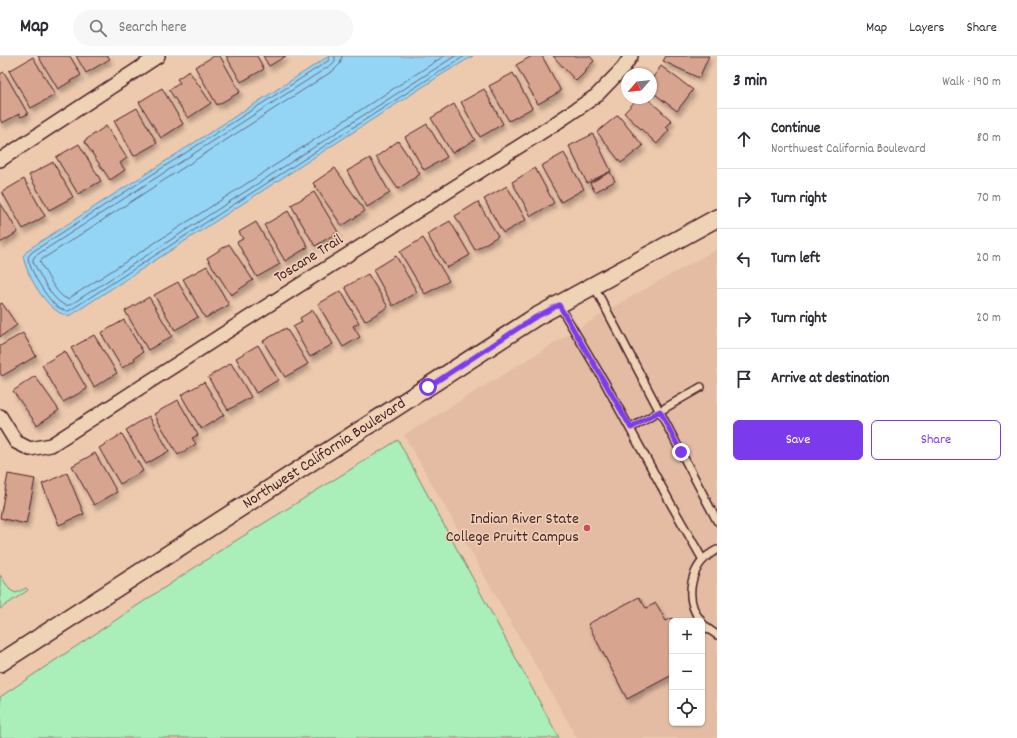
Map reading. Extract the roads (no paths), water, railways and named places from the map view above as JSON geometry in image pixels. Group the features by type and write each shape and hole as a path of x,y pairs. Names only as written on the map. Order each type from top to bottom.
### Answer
{"street":[{"path":"0,160 158,56"},
{"name":"Toscane Trail","path":"0,416 16,442 30,448 51,445 277,299 553,125 596,96 623,68 631,56"},
{"name":"Northwest California Boulevard","path":"0,663 534,318 717,218"}],"lane":[{"path":"594,286 717,521"},
{"path":"559,305 631,428 671,504 703,560"},
{"path":"631,428 701,388"},
{"path":"698,618 691,602 690,587 694,572 703,560 717,550"},
{"path":"705,626 717,635"}],"water":[{"path":"329,56 473,56 441,75 74,313 68,316 60,313 40,294 27,270 23,256 29,249"}],"place":[{"name":"Indian River State College Pruitt Campus","path":"587,528"}]}
